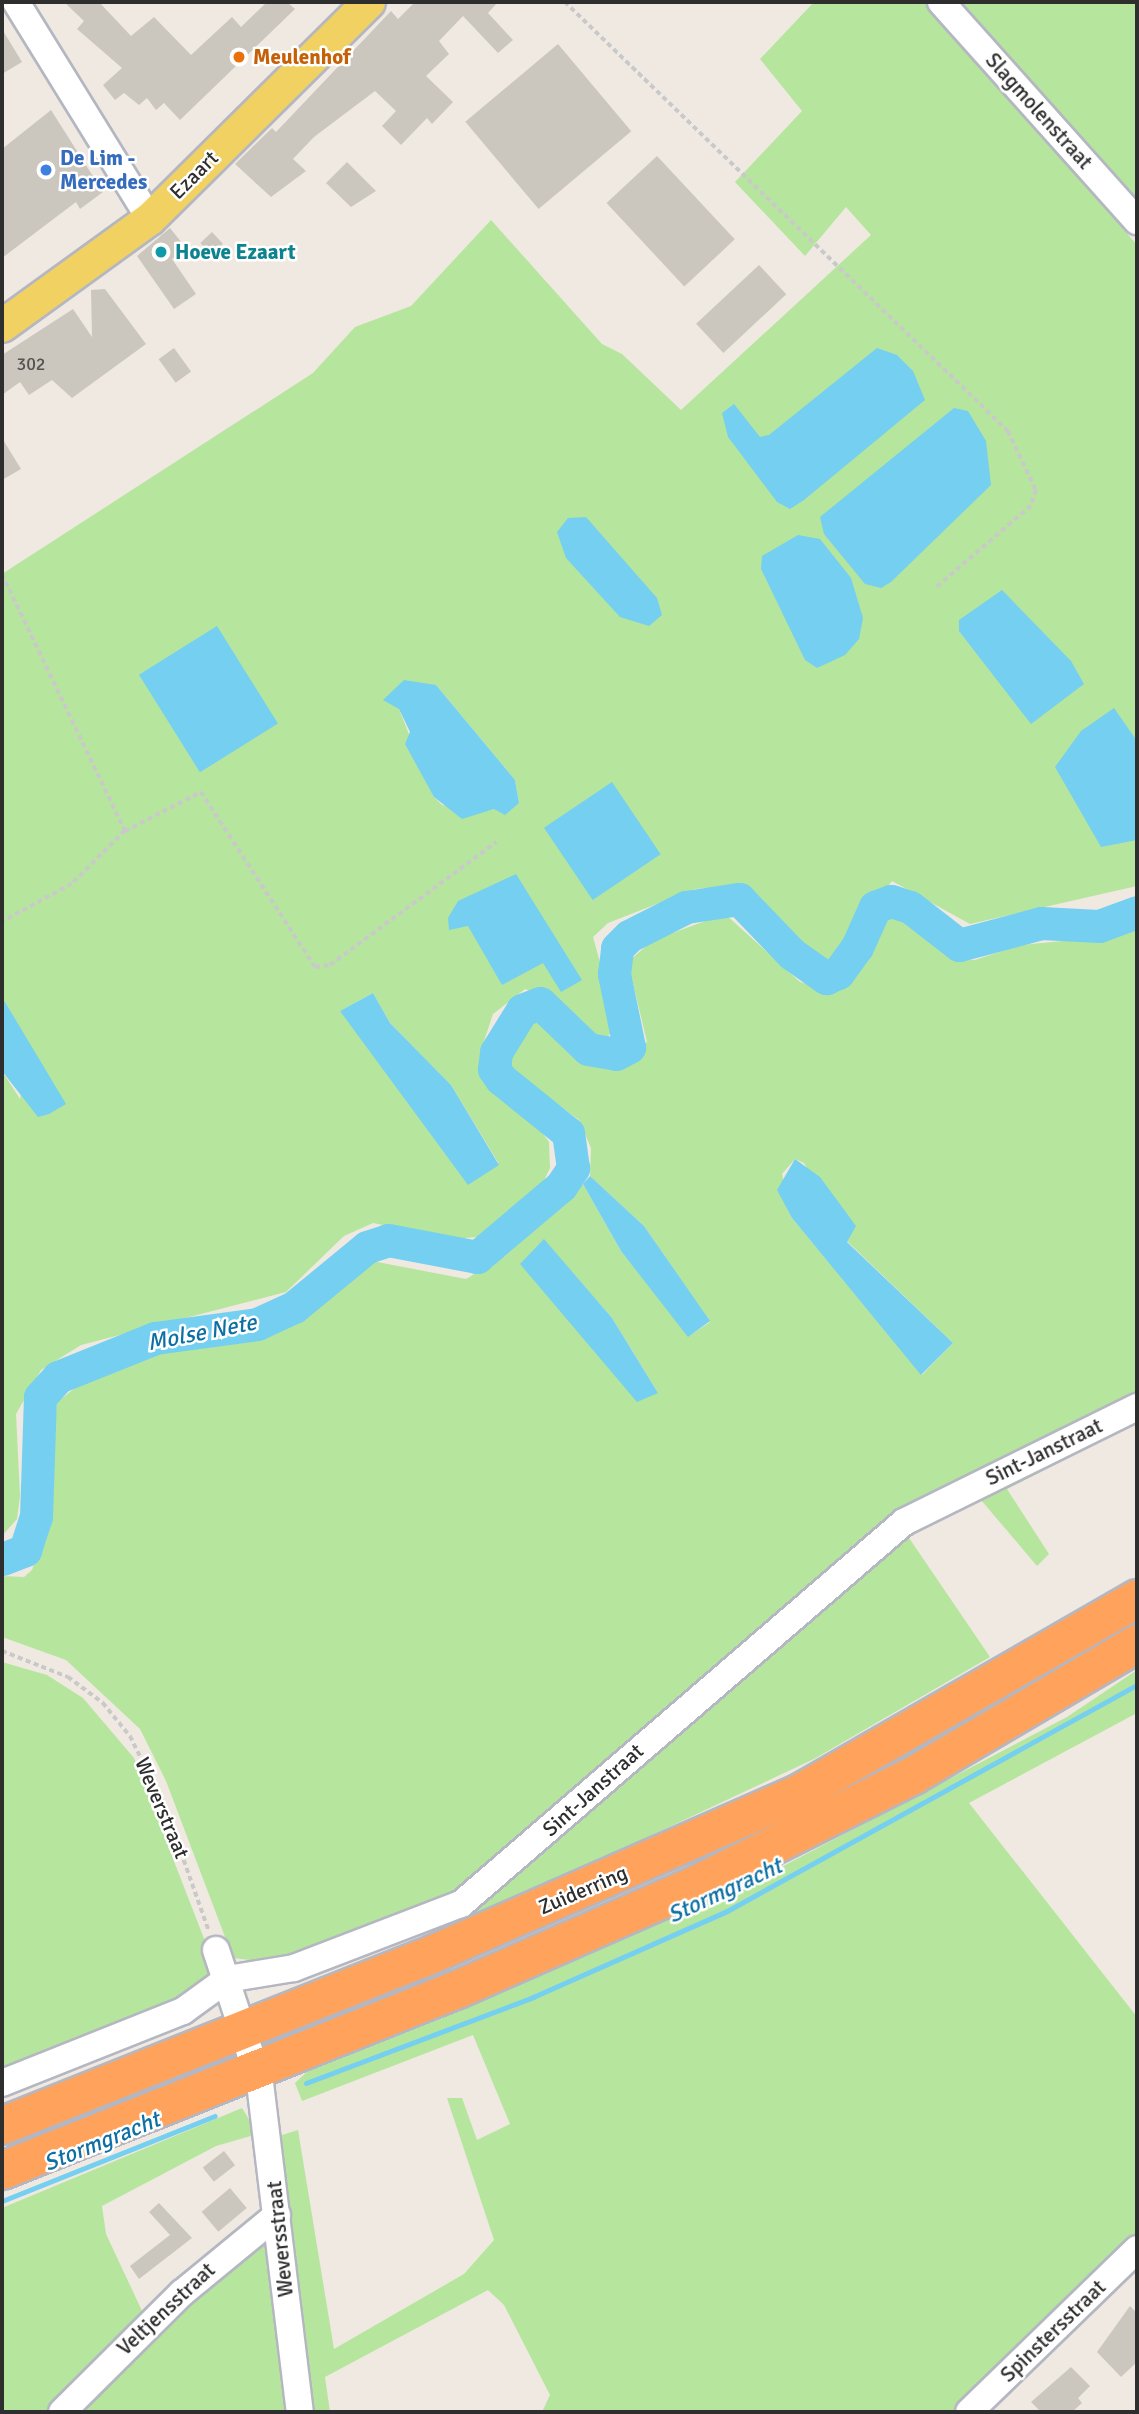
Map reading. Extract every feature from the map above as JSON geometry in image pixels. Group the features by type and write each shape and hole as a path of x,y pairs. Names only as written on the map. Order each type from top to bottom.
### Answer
{"highway":[{"name":"Zuiderring","path":"2,2125 247,2030 798,1793 1137,1598"},
{"name":"Zuiderring","path":"2,2170 257,2066 457,1989 694,1885 913,1775 1137,1643"}],"main road":[{"name":"Ezaart","path":"2,326 150,219 369,2"}],"street":[{"path":"16,2 150,219"},
{"name":"Slagmolenstraat","path":"940,2 1137,221"},
{"name":"Sint-Janstraat","path":"2,2083 183,2011 227,1979 294,1968 484,1889 904,1522 1137,1407"},
{"path":"216,1950 247,2030"},
{"name":"Weversstraat","path":"247,2030 257,2066 300,2412"},
{"name":"Veltjensstraat","path":"62,2412 182,2293 277,2215"},
{"name":"Spinstersstraat","path":"969,2412 1137,2249"}],"path":[{"path":"565,2 1008,431 1036,490 1031,506 936,588"},
{"path":"2,574 125,831"},
{"path":"2,922 72,884 125,831 201,792 315,967 330,965 496,842"},
{"name":"Weverstraat","path":"2,1651 68,1677 103,1703 130,1736 164,1804 216,1950"}],"green space":[{"path":"814,2 926,2 1137,245 1137,886 970,924 892,881 824,966 814,964 753,894 736,886 695,889 608,923 593,937 609,995 612,1029 606,1041 592,1039 558,1001 525,989 493,1014 482,1047 481,1080 533,1120 549,1142 550,1168 539,1191 477,1237 454,1239 373,1223 344,1236 286,1292 81,1345 41,1370 16,1414 20,1496 17,1519 2,1536 2,1071 20,1099 28,1042 2,997 2,574 313,373 355,327 411,306 491,220 602,344 622,354 681,410 871,235 846,207 805,256 735,182 802,111 760,59","holes":["436,685 515,780 519,803 481,812 442,805 434,797 399,709","373,993 390,1023 451,1085 499,1164 340,1011"]},
{"path":"958,2 1137,2 1137,206"},
{"path":"725,914 800,982 834,992 857,970 880,923 892,915 962,960 975,960 1021,945 1105,937 1137,926 1137,1423 1007,1489 1049,1554 1037,1566 981,1500 907,1535 990,1657 814,1759 458,1926 446,1898 276,1963 233,1958 166,1781 140,1729 66,1660 2,1637 2,1576 24,1577 32,1570 46,1529 57,1402 88,1378 158,1351 234,1342 303,1318 372,1261 466,1279 505,1256 583,1184 621,1251 689,1336 710,1322 644,1226 590,1176 591,1148 579,1120 515,1072 507,1058 524,1023 532,1019 545,1022 580,1060 625,1066 647,1042 628,962 653,940","holes":["795,1159 804,1163 847,1241 953,1343 922,1375 792,1218 782,1174","544,1240 612,1318 658,1393 521,1264"]},
{"path":"2,1662 47,1675 83,1698 134,1758 215,1967 201,1993 2,2074"},
{"path":"1137,1670 1137,1713 969,1803 1137,2017 1137,2235 956,2412 542,2412 550,2395 504,2305 488,2290 325,2377 330,2412 313,2412 279,2136 298,2130 334,2349 464,2274 494,2240 447,2098 462,2098 477,2140 510,2124 473,2035 302,2101 295,2083 308,2071 757,1880 1067,1717"},
{"path":"242,2108 258,2134 216,2146 102,2206 106,2234 143,2313 267,2212 288,2412 2,2412 2,2208"}],"water":[{"path":"877,348 897,355 913,371 925,400 804,500 790,509 777,502 728,437 722,413 734,404 760,437 769,435"},
{"path":"954,408 968,411 986,441 991,485 891,582 881,588 865,584 824,534 820,517"},
{"path":"586,517 657,598 662,615 649,626 620,617 566,558 557,532 568,518"},
{"path":"798,535 820,539 851,578 863,618 859,639 845,655 817,668 805,660 761,569 762,556"},
{"path":"1002,590 1071,661 1084,684 1031,724 959,631 959,620"},
{"path":"217,626 278,724 200,772 139,675"},
{"path":"404,680 436,685 515,780 519,803 505,815 494,809 462,819 434,797 405,744 410,732 399,709 383,700"},
{"path":"1114,708 1137,741 1137,840 1101,847 1055,767 1081,731"},
{"path":"612,782 661,854 593,900 544,828"},
{"path":"516,874 582,980 561,992 543,963 502,985 468,926 449,930 448,918 458,901"},
{"path":"373,993 390,1023 451,1085 499,1165 468,1185 340,1011"},
{"path":"2,997 66,1104 49,1114 38,1117 2,1071"},
{"path":"795,1159 820,1177 856,1226 847,1242 953,1343 921,1375 792,1218 777,1190"},
{"path":"590,1176 644,1226 710,1321 688,1337 621,1251 583,1184"},
{"path":"544,1239 612,1318 658,1393 637,1402 520,1264"}],"building":[{"path":"64,2 99,2 131,36 154,17 191,55 232,17 241,27 267,2 287,2 295,9 180,120 164,103 156,110 147,98 139,105 124,93 115,100 103,85 122,68 77,29 84,21"},
{"path":"415,2 498,2 488,13 513,40 498,53 463,16 439,41 449,54 426,76 453,102 432,124 427,118 401,145 382,126 396,111 375,91 314,137 293,159 306,171 271,197 235,164 272,128 276,132 391,11 398,19"},
{"path":"2,29 22,62 2,74"},
{"path":"558,44 631,131 539,209 465,122"},
{"name":"De Lim - Mercedes","path":"51,110 103,192 80,209 76,202 2,258 2,149"},
{"path":"657,156 735,239 684,286 607,203"},
{"path":"347,162 376,191 351,207 326,183"},
{"path":"170,228 186,248 172,259 196,294 174,309 137,256"},
{"path":"212,232 223,244 211,255 200,243"},
{"path":"759,265 786,294 723,353 696,324"},
{"path":"105,289 146,344 72,398 52,380 29,395 20,382 2,395 2,355 73,309 92,337 91,290"},
{"path":"174,348 191,371 176,383 159,359"},
{"path":"2,438 21,469 2,480"},
{"path":"224,2151 235,2165 214,2182 203,2168"},
{"path":"230,2188 247,2208 218,2232 202,2212"},
{"path":"159,2203 192,2238 139,2279 130,2266 170,2235 149,2212"},
{"path":"1130,2306 1137,2313 1137,2362 1121,2377 1097,2352"},
{"path":"1071,2367 1090,2386 1078,2398 1082,2403 1072,2412 1041,2412 1031,2402"}],"waterway":[{"name":"Molse Nete","path":"2,1559 25,1550 36,1517 40,1397 58,1377 155,1338 257,1324 294,1307 367,1247 388,1240 477,1257 561,1186 573,1168 568,1133 501,1079 494,1069 496,1052 522,1010 540,1003 588,1049 616,1054 629,1047 614,974 617,948 629,936 686,907 739,899 792,954 826,978 838,973 857,947 875,907 891,901 910,907 959,945 1041,923 1099,926 1137,912"},
{"name":"Stormgracht","path":"306,2083 533,1997 727,1911 1137,1685"},
{"name":"Stormgracht","path":"2,2201 215,2116"}],"place":[{"name":"Meulenhof","path":"239,57"},
{"name":"De Lim - Mercedes","path":"46,170"},
{"name":"Hoeve Ezaart","path":"161,252"}]}
